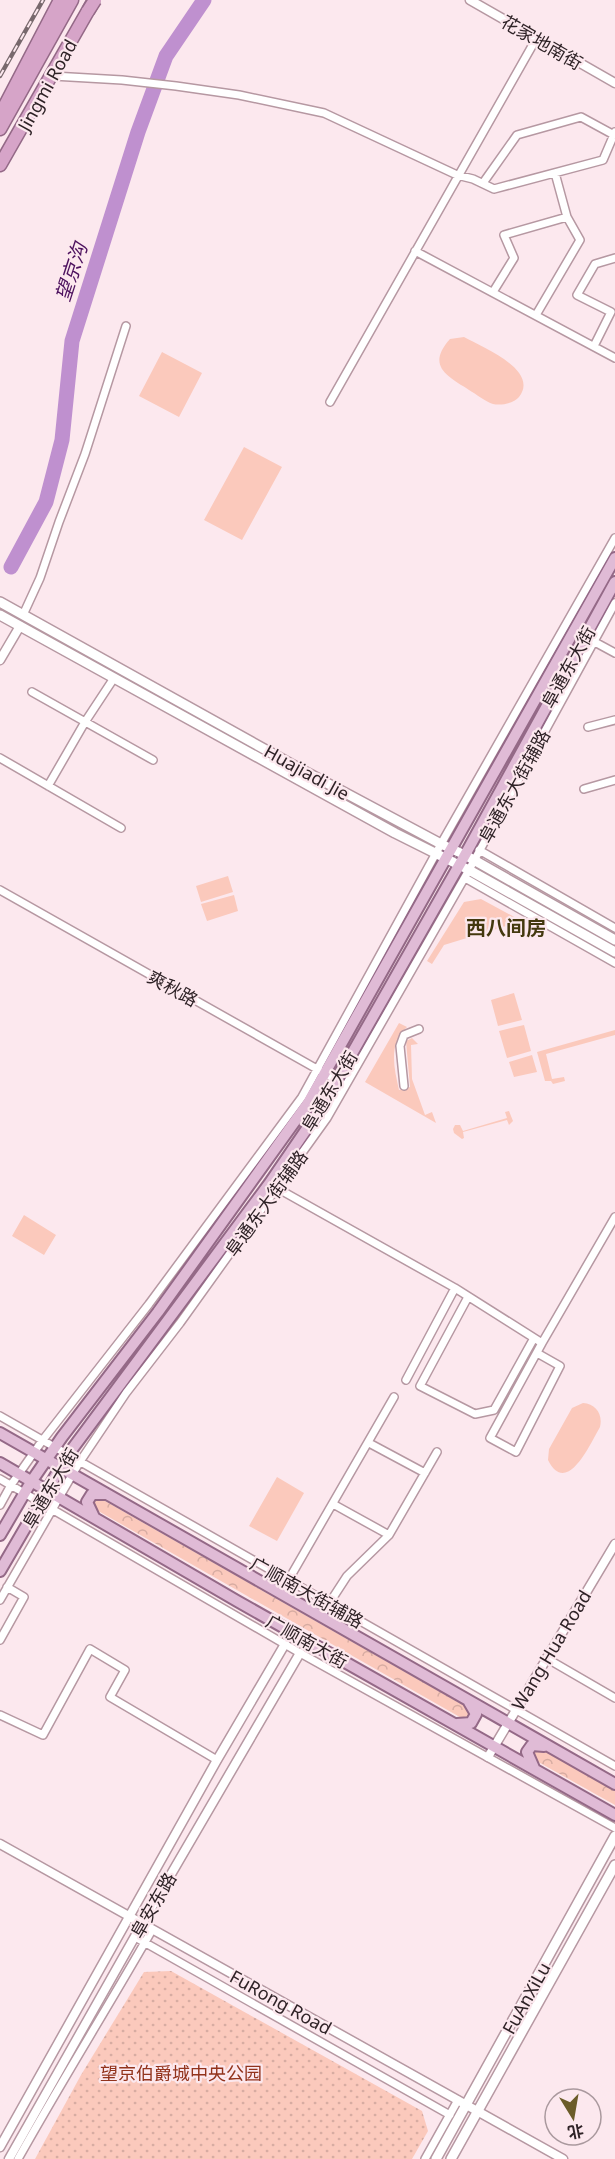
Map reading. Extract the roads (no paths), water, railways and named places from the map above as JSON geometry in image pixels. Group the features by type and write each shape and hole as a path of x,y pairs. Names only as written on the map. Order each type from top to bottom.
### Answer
{"highway":[{"path":"0,115 60,0"},
{"path":"0,129 71,0"},
{"path":"0,167 93,3"}],"main road":[{"name":"Jingmi Road","path":"0,123 71,0"},
{"name":"Jingmi Road","path":"0,167 93,3"},
{"name":"阜通东大街","path":"0,1535 54,1448 138,1340 255,1180 308,1103 321,1070 443,852 615,558"},
{"name":"阜通东大街","path":"0,1571 67,1456 273,1186 306,1132 342,1083 458,866 469,858 589,639 615,582"},
{"name":"Huajiadi Jie","path":"0,602 293,765 443,852 467,874 615,952"},
{"name":"Huajiadi Jie","path":"0,615 443,852 469,858 615,940"},
{"name":"广顺南大街","path":"0,1433 615,1784"},
{"name":"广顺南大街","path":"0,1463 237,1601 615,1815"},
{"path":"94,1517 87,1502 92,1494 105,1494"},
{"path":"231,1612 237,1601"},
{"path":"456,1724 471,1723 476,1714 469,1702"},
{"path":"534,1768 527,1752 532,1745 547,1746"},
{"name":"FuAnXiLu","path":"436,2159 462,2103 615,1836"},
{"name":"FuAnXiLu","path":"451,2159 615,1865"}],"street":[{"name":"花家地南街","path":"470,0 615,83"},
{"path":"330,402 536,39"},
{"path":"53,76 176,86 239,95 324,113 457,175 473,179 494,189 603,160 614,134 581,117 517,135 483,183"},
{"path":"536,315 580,240 567,217 555,173"},
{"path":"494,292 514,258 504,235 567,217"},
{"path":"415,251 615,357"},
{"path":"594,346 610,312 577,295 595,264 615,258"},
{"path":"23,615 40,578 85,453 126,326"},
{"name":"阜通东大街辅路","path":"443,852 615,538"},
{"name":"阜通东大街辅路","path":"342,1083 402,995 467,874 469,858 479,850 589,639 615,603"},
{"path":"0,660 20,626"},
{"path":"589,639 615,653"},
{"path":"48,786 85,722 114,678"},
{"path":"32,692 153,760"},
{"path":"588,727 615,720"},
{"path":"0,758 121,828"},
{"path":"584,789 615,780"},
{"path":"479,850 615,928"},
{"path":"467,874 615,963"},
{"name":"爽秋路","path":"0,890 342,1083"},
{"path":"404,1086 400,1046 404,1035 419,1029"},
{"name":"阜通东大街辅路","path":"0,1504 42,1441 149,1304 321,1070"},
{"path":"273,1186 455,1288 542,1343"},
{"name":"阜通东大街辅路","path":"0,1600 71,1474 273,1186"},
{"path":"537,1353 560,1366 516,1452 490,1438 542,1343 615,1217"},
{"path":"406,1380 455,1288"},
{"path":"468,1297 420,1386 475,1414 494,1410 534,1338"},
{"path":"281,1593 394,1397"},
{"name":"广顺南大街辅路","path":"0,1416 615,1766"},
{"path":"369,1443 425,1473"},
{"path":"321,1616 346,1575 389,1535 437,1452"},
{"path":"0,1479 300,1653 615,1828"},
{"path":"333,1504 389,1535"},
{"name":"Wang Hua Road","path":"488,1757 546,1658 613,1553 615,1544"},
{"path":"0,1640 24,1597 7,1587"},
{"name":"阜安东路","path":"0,2147 217,1760 285,1644"},
{"path":"0,1715 43,1734 90,1649 126,1670 110,1697 217,1760"},
{"name":"阜安东路","path":"9,2159 142,1924 300,1653"},
{"path":"546,1658 615,1698"},
{"path":"276,1662 284,1664 290,1670"},
{"name":"FuRong Road","path":"0,1844 563,2159"},
{"path":"18,2159 72,2062 98,2024 152,1930"},
{"path":"135,1937 450,2115"},
{"path":"425,2159 450,2115 462,2103"}],"waterway":[{"name":"望京沟","path":"11,567 46,502 62,440 72,341 138,132 166,56 204,0"}],"railway":[{"path":"0,76 43,0"}],"district":[{"name":"西八间房","path":"506,927"}],"park label":[{"name":"望京伯爵城中央公园","path":"181,2073"}]}
